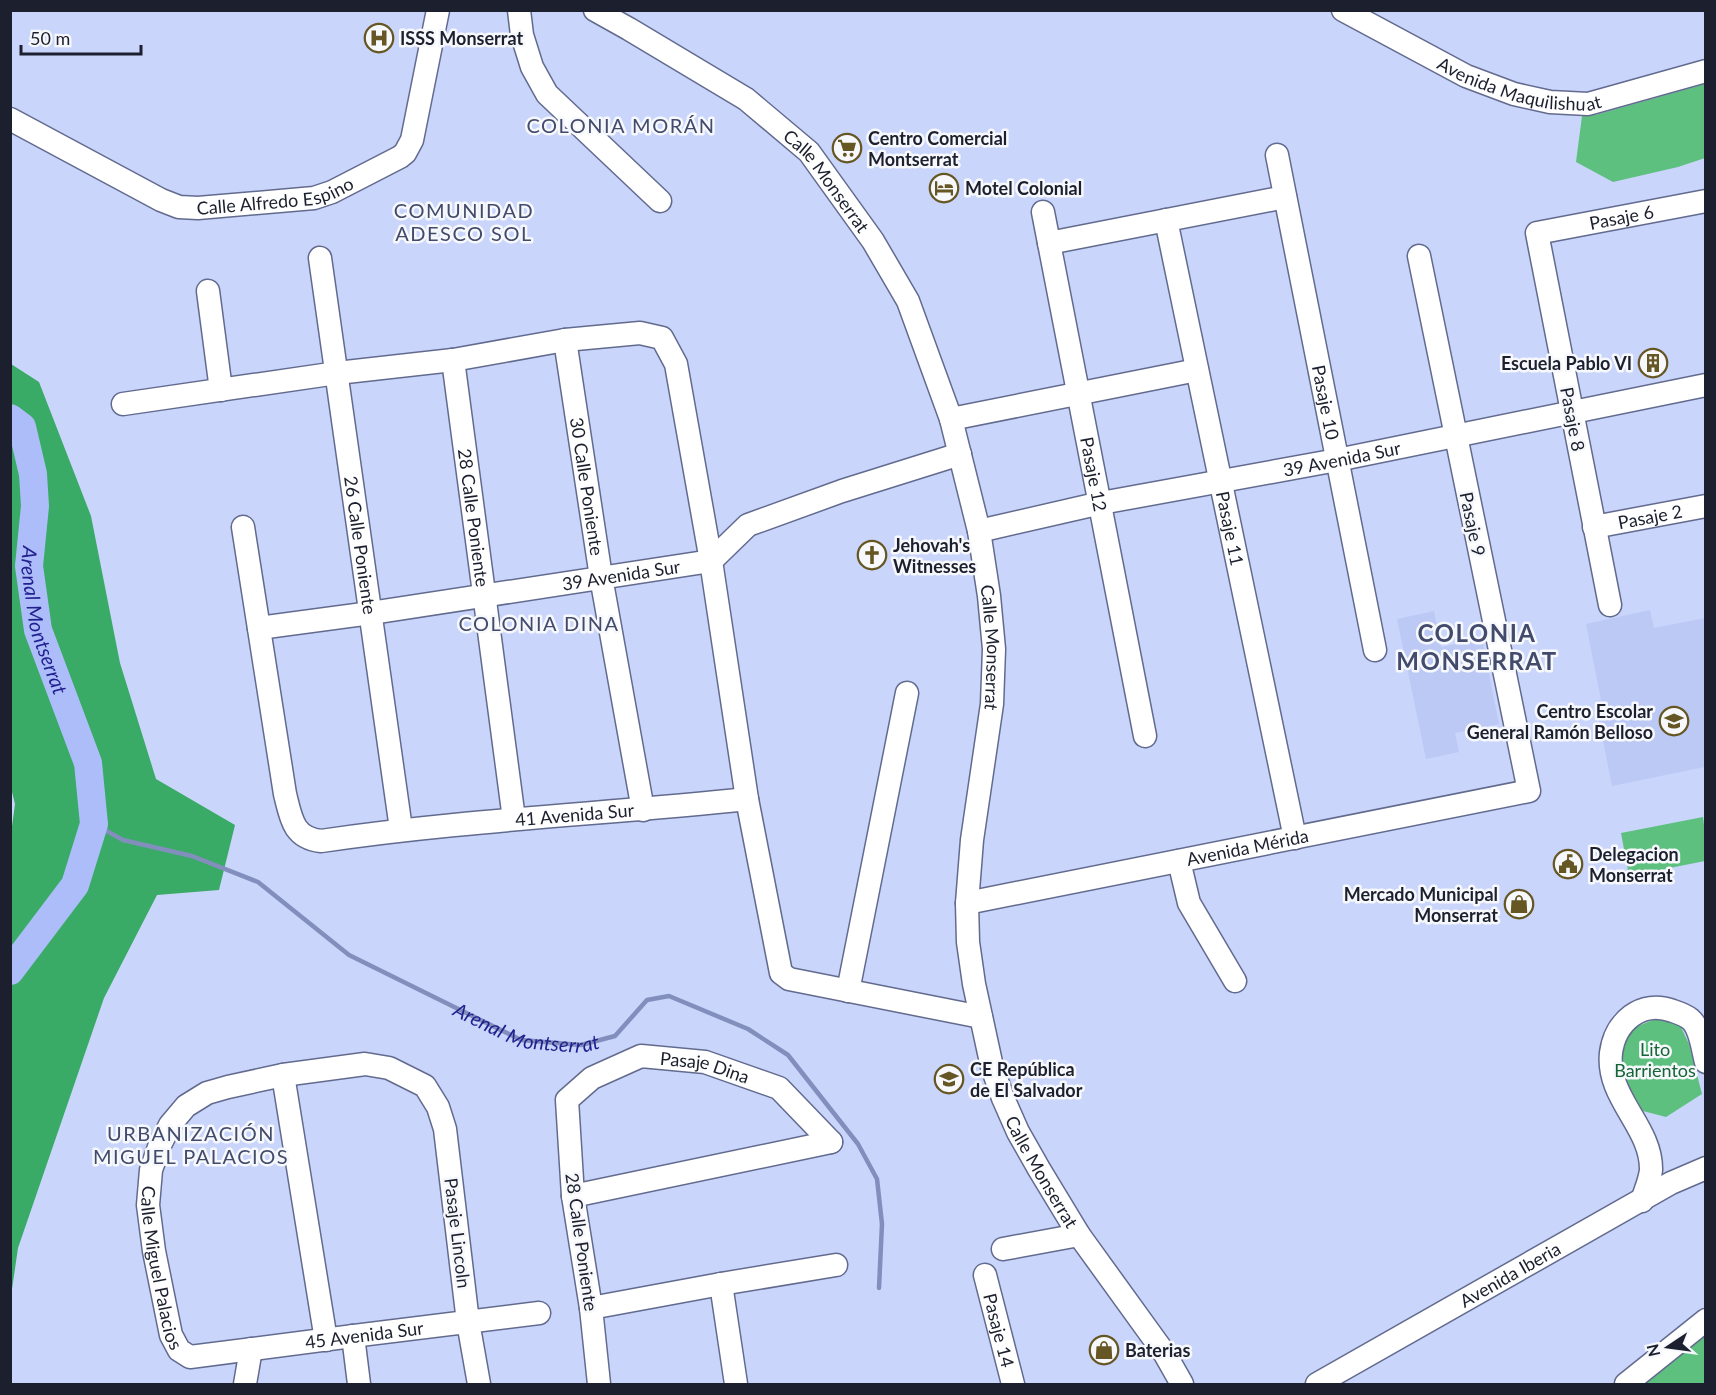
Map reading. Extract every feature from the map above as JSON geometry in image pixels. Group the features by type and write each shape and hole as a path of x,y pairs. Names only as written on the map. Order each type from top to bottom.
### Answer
{"street":[{"name":"Calle Alfredo Espino","path":"10,119 161,200 179,207 198,208 314,198 332,192 393,161 405,153 409,147 438,10"},
{"path":"519,10 522,35 532,67 547,94 660,201"},
{"name":"Calle Monserrat","path":"595,10 746,99 809,152 873,241 909,301 951,419 979,531 988,586 993,649 992,693 972,840 967,903 968,942 992,1067 1002,1098 1039,1169 1079,1235 1165,1354 1182,1384"},
{"name":"Avenida Maquilishuat","path":"1343,10 1466,76 1514,94 1550,102 1588,104 1706,71"},
{"name":"Pasaje 10","path":"1277,155 1375,650"},
{"path":"1049,243 1285,197"},
{"name":"Pasaje 6","path":"1537,233 1706,201"},
{"name":"Pasaje 12","path":"1043,212 1145,736"},
{"name":"Pasaje 11","path":"1166,220 1295,837"},
{"name":"Pasaje 8","path":"1537,233 1610,605"},
{"name":"Pasaje 9","path":"1419,256 1529,791"},
{"name":"26 Calle Poniente","path":"320,258 401,830"},
{"path":"208,291 221,390"},
{"path":"123,404 337,373 453,360 565,340 640,333 662,338 676,364 711,561 747,799 781,973 789,979 981,1017"},
{"name":"30 Calle Poniente","path":"565,340 601,577 643,810"},
{"name":"28 Calle Poniente","path":"453,360 514,819"},
{"path":"951,419 1197,370"},
{"name":"39 Avenida Sur","path":"979,531 1220,480 1337,460 1706,385"},
{"path":"711,561 748,525 842,491 960,454"},
{"name":"Pasaje 2","path":"1594,527 1706,506"},
{"path":"243,527 260,628"},
{"name":"39 Avenida Sur","path":"260,628 711,561"},
{"name":"41 Avenida Sur","path":"260,628 285,794 292,819 300,835 309,840 321,842 401,830 747,799"},
{"path":"848,990 907,693"},
{"name":"Avenida Mérida","path":"967,903 1529,791"},
{"path":"1179,861 1189,903 1235,981"},
{"path":"1642,1201 1651,1163 1644,1140 1613,1079 1612,1051 1619,1028 1631,1016 1645,1010 1667,1009 1686,1016 1698,1032 1706,1062"},
{"name":"Pasaje Dina","path":"567,1100 592,1078 641,1056 705,1062 779,1088 831,1142 573,1196"},
{"name":"Calle Miguel Palacios","path":"190,1357 179,1350 171,1335 154,1251 148,1205 151,1170 159,1147 170,1125 186,1106 207,1093 283,1075 365,1064 389,1068 425,1086"},
{"path":"283,1075 326,1340"},
{"name":"Pasaje Lincoln","path":"425,1086 438,1107 445,1129 468,1322 479,1384"},
{"name":"28 Calle Poniente","path":"567,1100 573,1196 591,1308 599,1384"},
{"name":"Avenida Iberia","path":"1317,1384 1671,1183 1706,1168"},
{"path":"1003,1249 1079,1235"},
{"path":"591,1308 836,1265"},
{"name":"Pasaje 14","path":"986,1275 1013,1384"},
{"path":"721,1284 736,1384"},
{"name":"Calle Monserrat","path":"1123,1294 1168,1384"},
{"name":"45 Avenida Sur","path":"190,1357 539,1313"},
{"path":"1626,1384 1706,1320"},
{"path":"353,1336 359,1384"},
{"path":"245,1384 251,1349"}],"shaded area":[{"path":"1650,610 1654,628 1705,618 1705,767 1612,786 1595,701 1601,700 1586,624"},
{"path":"1434,611 1441,647 1482,639 1499,724 1455,733 1459,752 1426,759 1397,619"}],"green space":[{"path":"1705,84 1705,158 1678,167 1613,182 1576,162 1582,116 1595,115"},
{"path":"11,364 39,382 91,516 120,663 156,779 235,825 219,890 157,895 104,998 18,1248 11,1296 10,841 15,804 10,784"},
{"path":"1703,817 1705,861 1629,876 1621,833"},
{"name":"Lito Barrientos","path":"1655,1019 1680,1025 1689,1044 1702,1094 1666,1117 1643,1111 1616,1065 1624,1032"},
{"path":"1705,1329 1705,1384 1638,1384"}],"waterway":[{"name":"Arenal Montserrat","path":"10,418 22,427 33,474 35,506 29,566 38,630 88,763 94,824 75,885 10,971"},
{"name":"Arenal Montserrat","path":"94,824 123,840 192,856 258,882 349,955 521,1040 581,1045 615,1036 647,1000 669,996 748,1029 788,1055 858,1144 877,1179 882,1224 879,1288"}],"place":[{"name":"ISSS Monserrat","path":"379,38"},
{"name":"Centro Comercial Montserrat","path":"847,148"},
{"name":"Motel Colonial","path":"944,188"},
{"name":"Escuela Pablo VI","path":"1653,363"},
{"name":"Jehovah's Witnesses","path":"872,555"},
{"name":"Centro Escolar General Ramón Belloso","path":"1674,721"},
{"name":"Delegacion Monserrat","path":"1568,864"},
{"name":"Mercado Municipal Monserrat","path":"1519,904"},
{"name":"CE República de El Salvador","path":"949,1079"},
{"name":"Baterias","path":"1104,1350"}],"district":[{"name":"COLONIA MORÁN","path":"621,125"},
{"name":"COMUNIDAD ADESCO SOL","path":"464,222"},
{"name":"COLONIA DINA","path":"539,623"},
{"name":"COLONIA MONSERRAT","path":"1477,646"},
{"name":"URBANIZACIÓN MIGUEL PALACIOS","path":"191,1144"}]}
